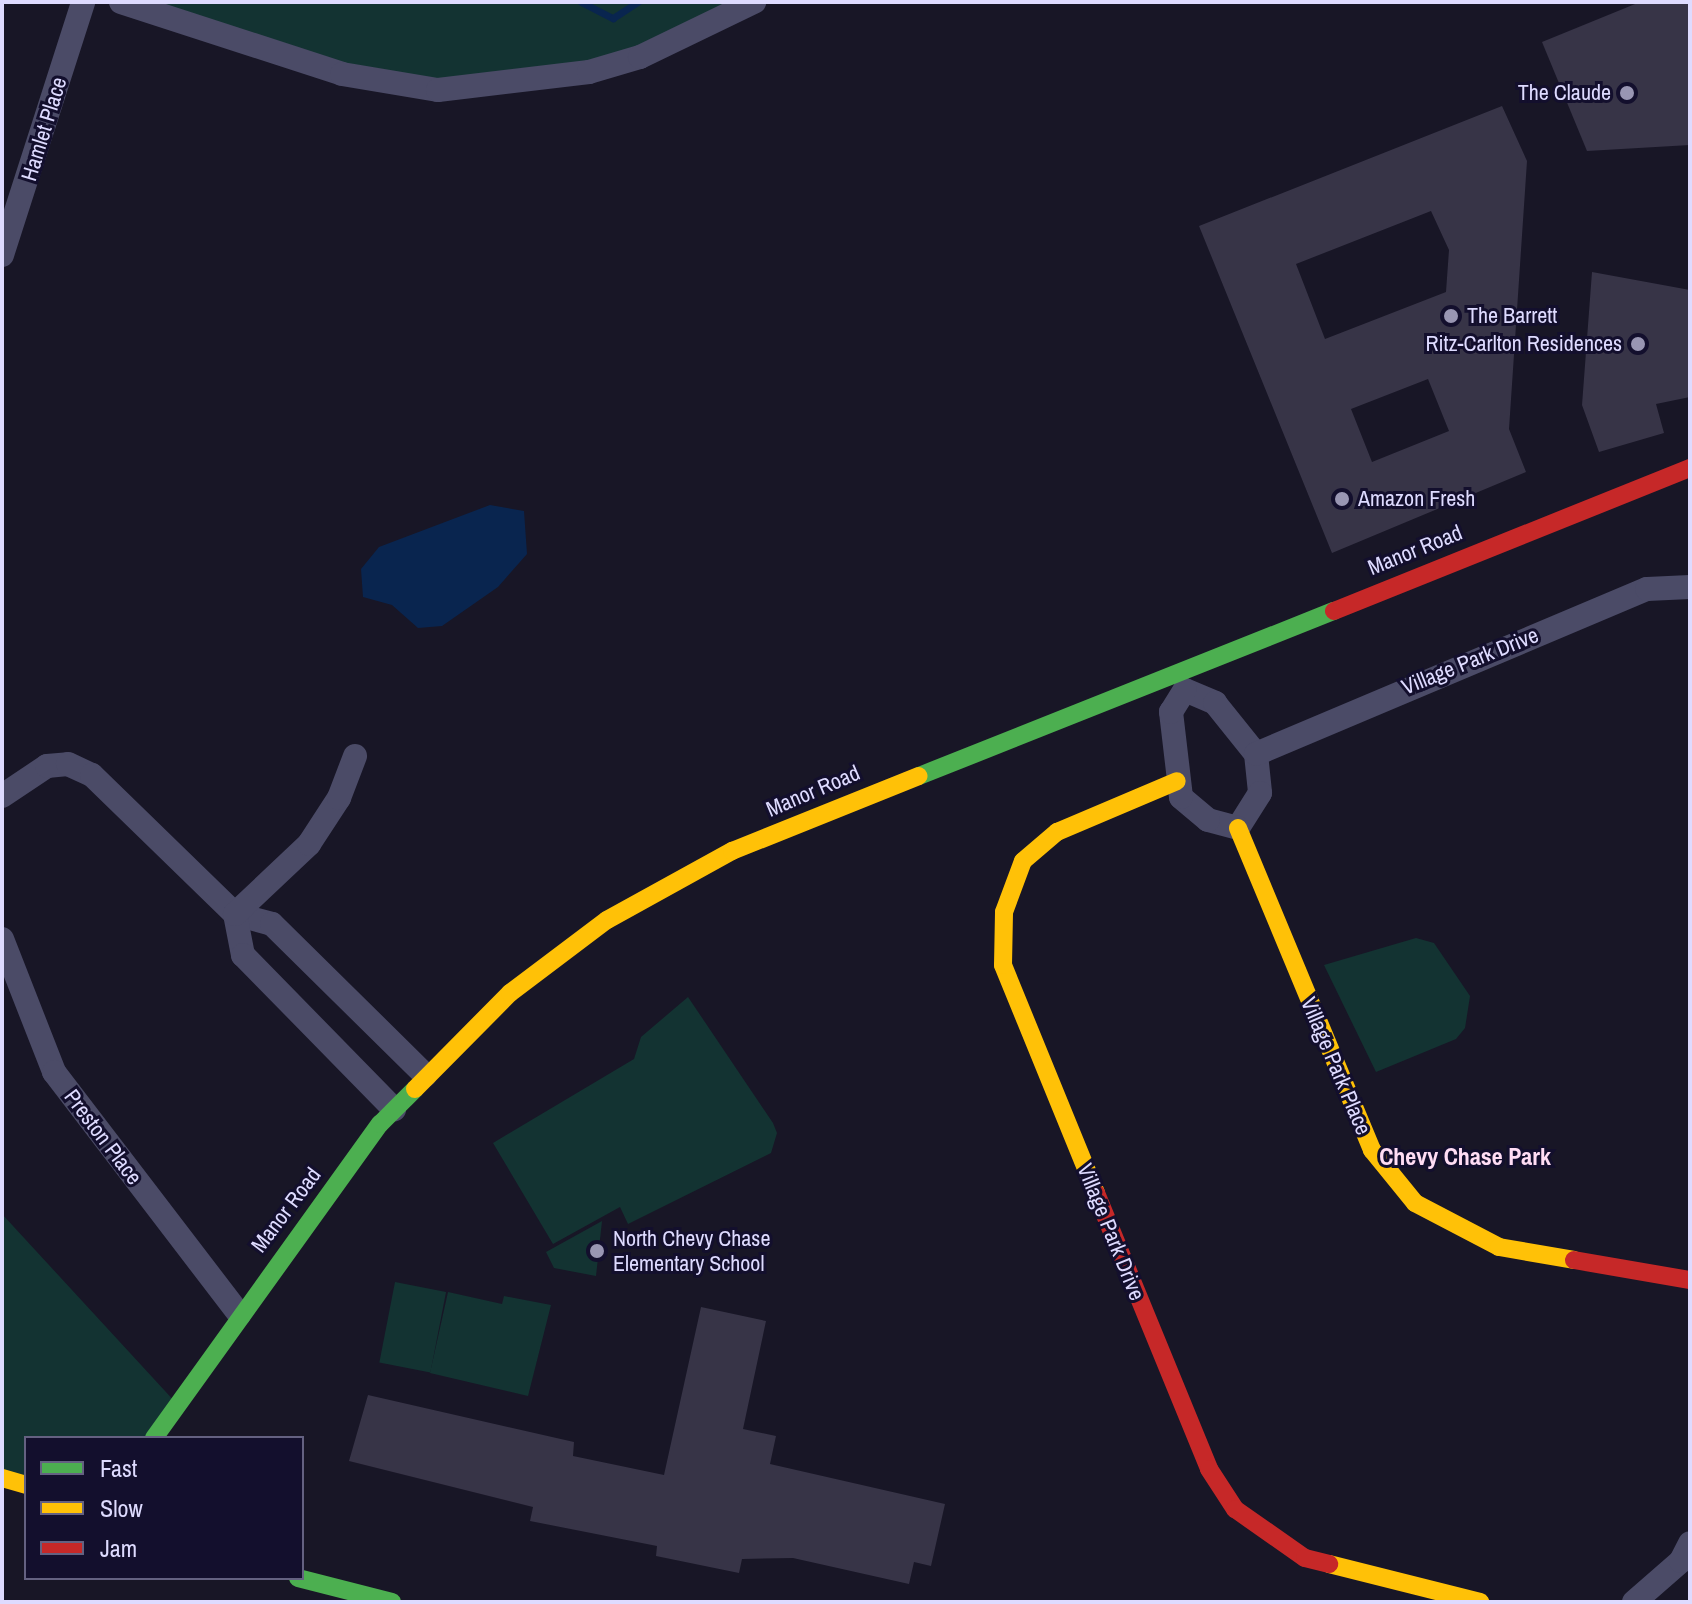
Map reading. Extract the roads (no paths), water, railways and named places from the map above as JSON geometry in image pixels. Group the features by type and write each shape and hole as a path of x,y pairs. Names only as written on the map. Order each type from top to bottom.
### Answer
{"street":[{"name":"Hamlet Place","path":"2,255 83,2"},
{"path":"121,2 342,74 438,90 536,82 614,64 754,2"},
{"name":"Manor Road","path":"155,1436 239,1314 394,1109 510,993 607,920 732,851 1182,681 1690,468"},
{"name":"Village Park Drive","path":"1256,754 1647,589 1690,587"},
{"path":"1182,681 1215,703 1256,754 1260,793 1238,828 1195,811 1181,797 1177,781 1181,757 1171,712 1182,681"},
{"path":"235,914 309,844 339,798 355,756"},
{"path":"2,796 47,766 68,764 92,775 235,914 272,924 425,1075"},
{"name":"Village Park Drive","path":"1177,781 1057,832 1023,861 1004,912 1003,965 1209,1469 1235,1509 1305,1558 1480,1602"},
{"name":"Village Park Place","path":"1238,828 1372,1150 1415,1203 1499,1247 1690,1280"},
{"path":"235,914 243,955 394,1109"},
{"name":"Preston Place","path":"2,939 54,1072 239,1314"},
{"path":"2,1478 24,1484"},
{"path":"1634,1602 1681,1561 1690,1543"},
{"path":"304,1580 392,1602"}],"water":[{"path":"490,505 524,511 527,554 498,587 442,626 418,628 392,605 363,597 361,569 379,547"}],"waterway":[{"path":"581,2 613,18 638,2"}],"place":[{"name":"The Claude","path":"1627,93"},
{"name":"The Barrett","path":"1451,316"},
{"name":"Ritz-Carlton Residences","path":"1638,344"},
{"name":"Amazon Fresh","path":"1342,499"},
{"name":"North Chevy Chase Elementary School","path":"597,1251"}],"district":[{"name":"Chevy Chase Park","path":"1465,1157"}]}
